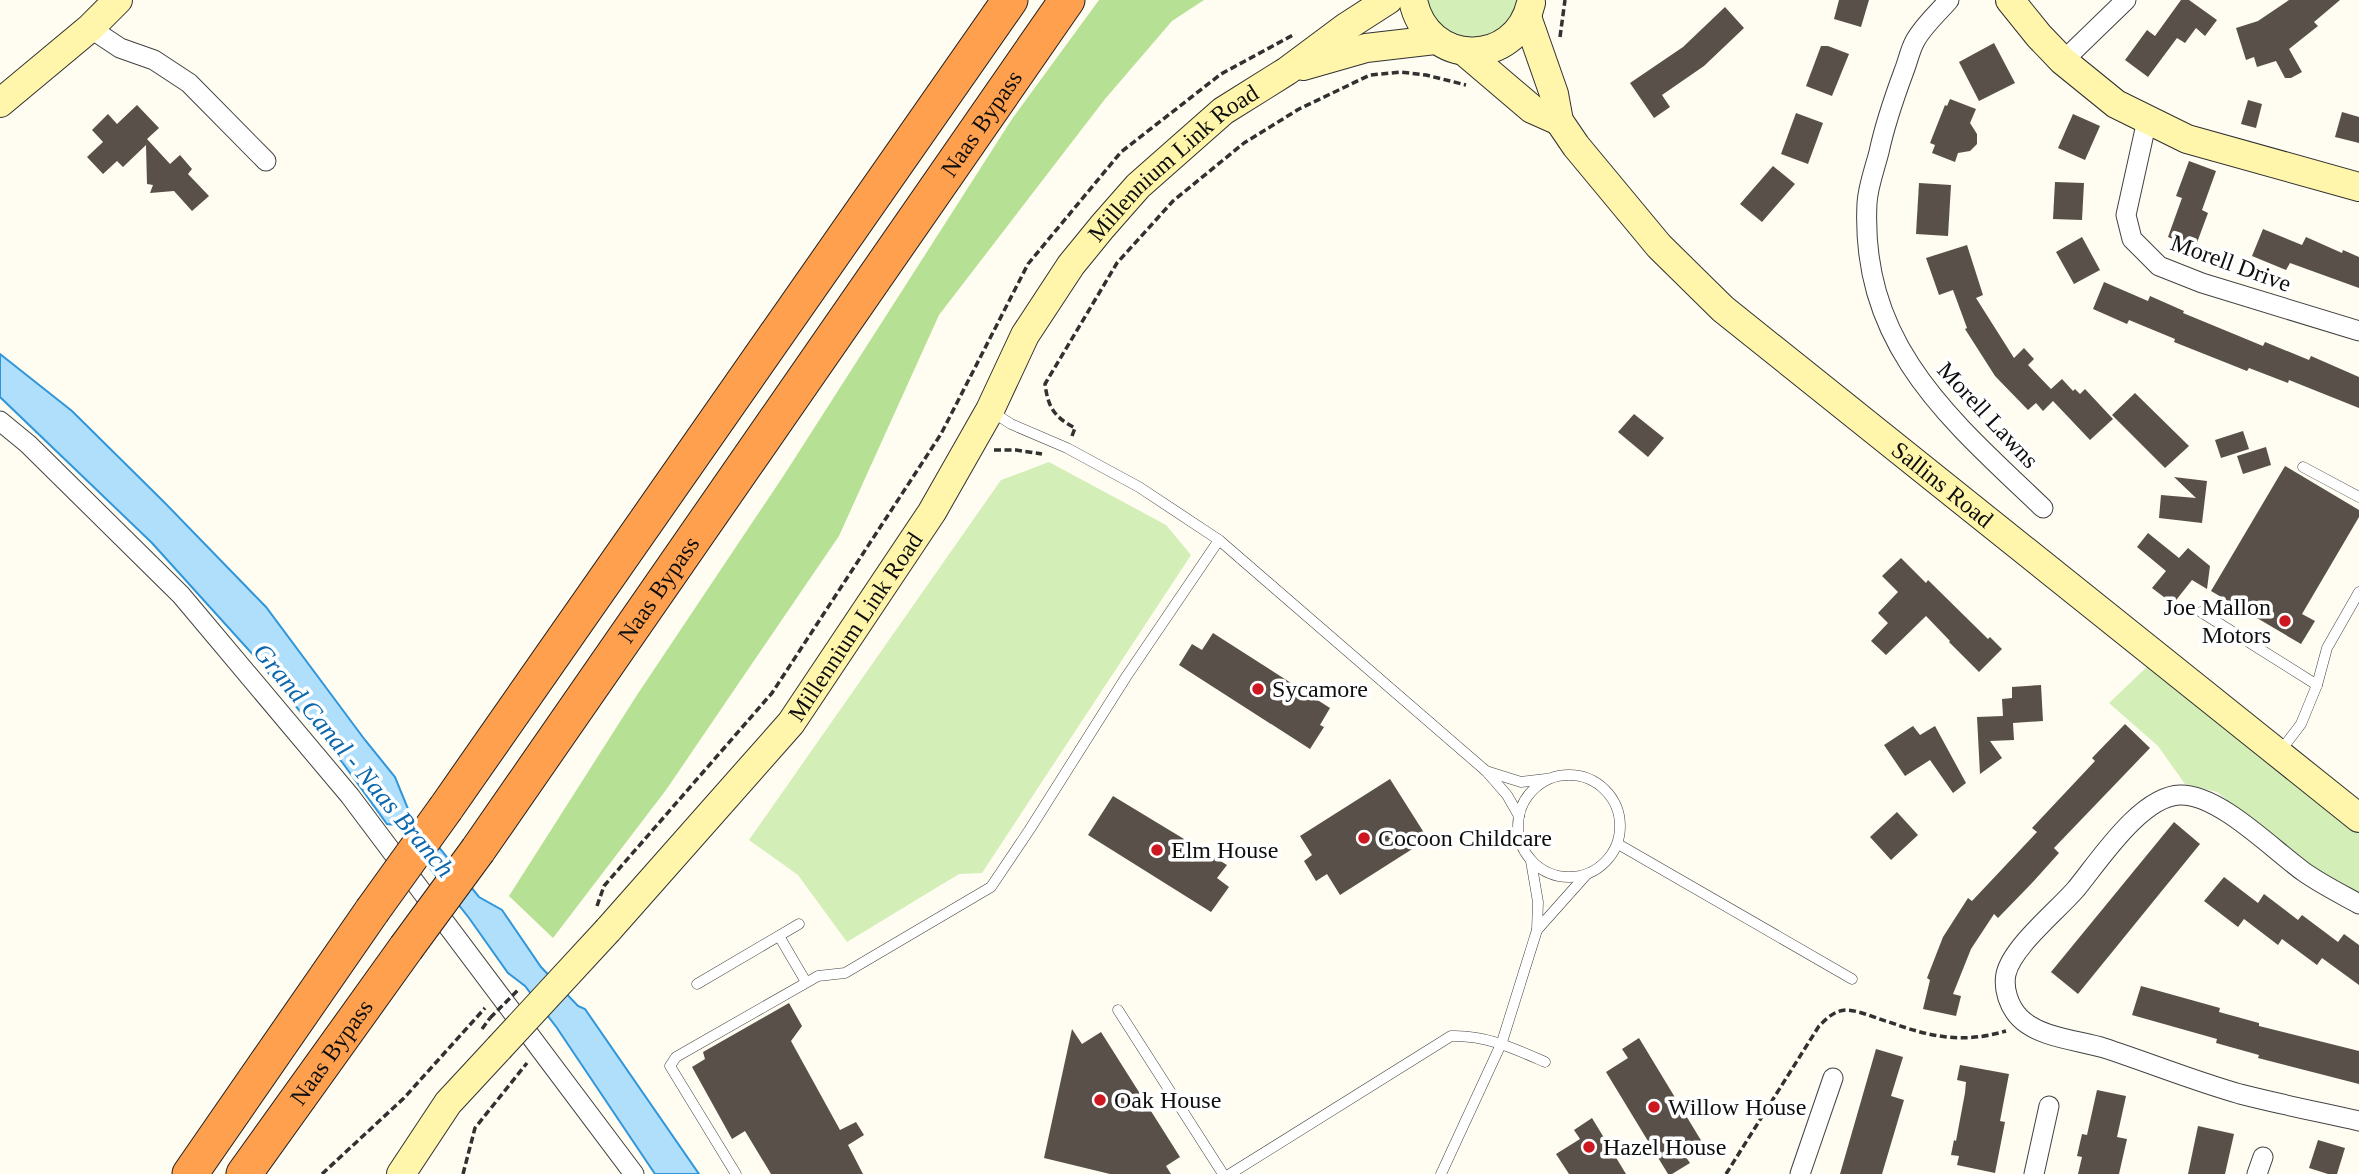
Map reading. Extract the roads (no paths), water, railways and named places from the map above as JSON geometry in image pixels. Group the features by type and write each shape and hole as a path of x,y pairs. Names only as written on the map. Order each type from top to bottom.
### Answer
{"highway":[{"name":"Naas Bypass","path":"190,1174 1010,0"},
{"name":"Naas Bypass","path":"244,1174 478,850 1067,0"}],"main road":[{"name":"Millennium Link Road","path":"401,1174 448,1103 499,1048 601,922 791,723 932,512 990,410 1026,335 1071,265 1120,206 1157,169 1223,111 1287,71 1388,0"},
{"path":"1413,0 1423,28 1435,40 1449,48 1465,52 1483,51 1502,44 1516,33 1529,8"},
{"path":"2010,0 2063,61 2116,104 2187,139 2359,187"},
{"path":"0,103 90,27 109,2"},
{"name":"Sallins Road","path":"1529,8 1559,121 1576,146 1659,246 1723,309 2359,818"},
{"name":"Millennium Link Road","path":"1287,71 1366,48 1435,40"},
{"name":"Sallins Road","path":"1465,52 1532,109 1559,121"}],"street":[{"name":"Morell Lawns","path":"1949,0 1915,41 1885,122 1867,201 1867,231 1872,271 1881,309 1895,343 1925,388 1962,431 2043,508"},
{"path":"2063,61 2126,0"},
{"path":"90,27 120,48 154,60 189,83 266,161"},
{"name":"Morell Drive","path":"2147,120 2126,215 2132,239 2159,266 2202,284 2359,331"},
{"path":"0,421 28,444 181,595 350,796 634,1174"},
{"path":"2359,904 2305,872 2214,804 2204,798 2178,794 2156,803 2135,818 2065,902 2015,953 2006,974 2006,996 2020,1018 2037,1028 2240,1094 2359,1121"},
{"path":"1800,1174 1833,1078"},
{"path":"2034,1174 2049,1106"}],"lane":[{"path":"990,410 1011,424 1068,448 1139,487 1219,540 1486,771 1507,795 1519,816"},
{"path":"2304,467 2359,497"},
{"path":"736,1174 670,1066 676,1057 818,976 845,973 990,887 1126,677 1219,540"},
{"path":"2278,753 2301,724 2317,685 2327,648 2359,592"},
{"path":"2201,612 2317,685"},
{"path":"1486,771 1521,782 1567,775 1584,777 1599,784 1611,796 1619,811 1621,827 1618,844 1605,863 1586,875 1537,930"},
{"path":"1551,778 1536,787 1525,800 1519,816 1518,832 1522,848 1531,861 1543,871 1571,878 1586,875"},
{"path":"1618,844 1852,979"},
{"path":"1441,1174 1502,1042 1537,930 1538,901 1531,861"},
{"path":"697,984 799,924"},
{"path":"779,936 806,982"},
{"path":"1118,1010 1223,1174"},
{"path":"1230,1174 1451,1036 1472,1035 1502,1042 1545,1062"}],"water":[{"name":"Grand Canal - Naas Branch","path":"0,354 72,411 266,607 395,777 408,809 479,897 502,910 541,967 578,1006 585,1009 699,1174 655,1174 557,1028 525,986 508,973 396,825 387,824 342,762 256,658 152,543 0,397"}],"place":[{"name":"Joe Mallon Motors","path":"2285,621"},
{"name":"Sycamore","path":"1258,689"},
{"name":"Cocoon Childcare","path":"1364,838"},
{"name":"Elm House","path":"1157,850"},
{"name":"Oak House","path":"1100,1100"},
{"name":"Willow House","path":"1654,1107"},
{"name":"Hazel House","path":"1589,1147"}]}
